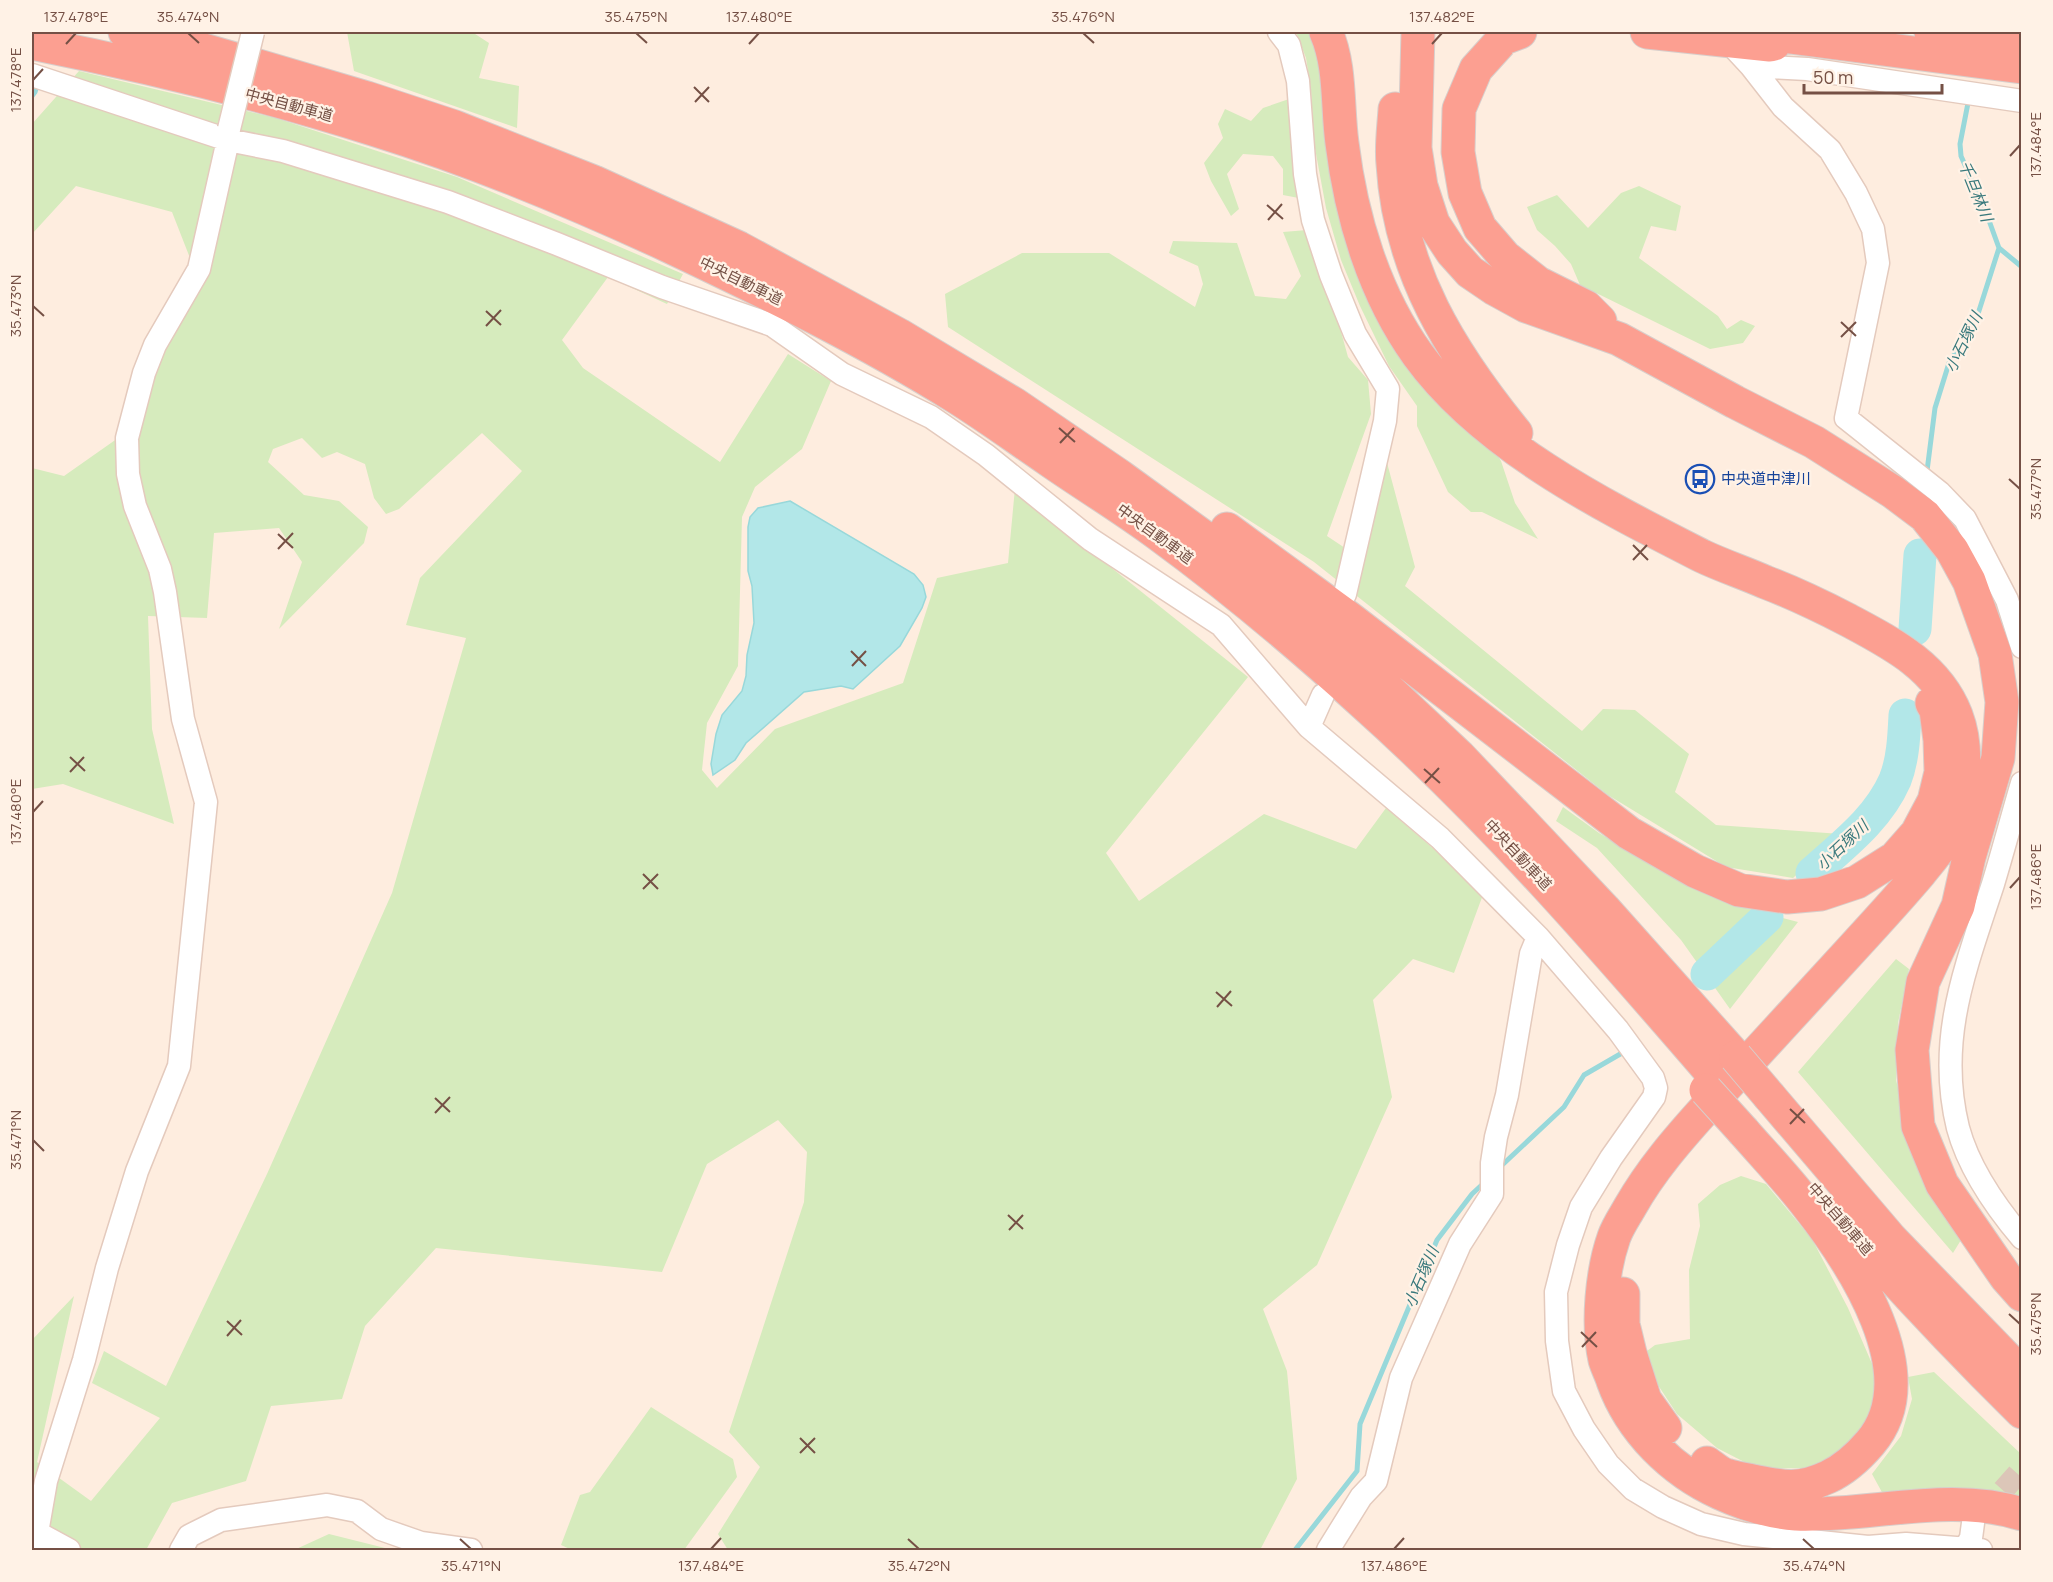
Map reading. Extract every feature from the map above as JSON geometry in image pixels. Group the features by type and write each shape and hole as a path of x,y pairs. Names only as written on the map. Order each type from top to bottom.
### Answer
{"highway":[{"name":"中央自動車道","path":"125,32 197,48 455,126 594,182 739,248 898,335 1014,404 1212,543 1377,679 1459,756 1604,909 1720,1075"},
{"path":"1326,32 1330,39 1338,86 1341,142 1354,210 1371,265 1395,318 1419,356 1455,398 1482,424 1515,449 1624,516 1709,560 1809,600 1902,649 1941,687 1956,715 1965,750 1959,803 1942,844 1899,899 1666,1153 1615,1234 1607,1265 1601,1311 1605,1358 1620,1399 1646,1439 1674,1466 1712,1490 1749,1505 1791,1514 1967,1505 2002,1508 2022,1514"},
{"path":"1399,32 1392,161 1395,194 1411,255 1427,300 1469,372 1521,439 1554,474"},
{"path":"1418,32 1415,148 1421,186 1433,223 1452,252 1464,265 1495,289 1526,306 1618,339 1814,442 1893,492 1925,516 1952,550 1969,580 1995,654 2002,702 1998,758 1969,857 1958,906 1923,982 1912,1050 1918,1126 1942,1184 2006,1277 2022,1295"},
{"path":"1520,32 1504,38 1476,69 1459,109 1458,152 1465,193 1480,228 1505,257 1538,283 1586,307 1618,339"},
{"path":"1647,32 1732,34 1770,45 1793,37 1937,44 2022,42"},
{"name":"中央自動車道","path":"32,44 115,60 266,98 379,130 500,174 601,215 715,268 881,353 957,398 1157,533 1258,613 1364,703 1501,836 1720,1075 1872,1256 1980,1371 2022,1412"},
{"path":"1937,44 2022,67"},
{"path":"1014,404 1136,465 1349,618 1629,833 1695,871 1739,890 1787,897 1821,894 1857,882 1895,858 1917,833 1934,801 1941,772 1936,710 1917,679 1873,634"},
{"path":"1756,1116 1808,1205 1848,1264 1872,1310 1885,1342 1892,1379 1888,1408 1878,1433 1861,1454 1840,1471 1814,1484 1787,1488 1725,1475 1692,1453 1665,1429 1645,1400 1623,1324 1623,1281 1632,1248 1650,1208 1682,1164 1908,914 1951,859 1986,798"},
{"name":"中央自動車道","path":"1756,1116 1892,1239 2022,1374"}],"street":[{"path":"69,1551 35,1541 46,1481 84,1360 107,1268 137,1171 179,1066 206,802 183,719 160,569 135,506 128,474 127,438 144,373 155,345 199,269 253,32"},
{"path":"1279,32 1289,45 1298,81 1305,174 1313,220 1331,275 1355,334 1388,389 1385,421 1345,594"},
{"path":"1732,34 1751,66 1783,107 1830,150 1856,193 1873,229 1878,263 1846,418 1939,492 1965,519 2007,600 2022,647"},
{"path":"1937,44 1959,69 2022,81"},
{"path":"1751,66 1808,69 2022,101"},
{"path":"41,78 448,202 662,287 772,325 842,374 931,417 986,455 1090,539 1221,625 1309,727 1440,838 1538,937 1618,1030 1653,1078 1656,1088 1649,1106 1611,1158 1581,1207 1568,1245 1556,1293 1557,1341 1564,1391 1584,1429 1608,1464 1633,1489 1664,1507 1701,1524 1744,1534 1868,1547 1906,1545 1973,1550 1971,1538 1974,1523"},
{"path":"1309,727 1323,695"},
{"path":"2022,783 2001,858 1958,992 1952,1024 1950,1060 1952,1094 1959,1130 1975,1170 1998,1209 2022,1238"},
{"path":"1328,1551 1361,1497 1376,1481 1401,1378 1460,1244 1492,1194 1496,1137 1507,1095 1531,954 1538,937"},
{"path":"181,1551 189,1536 221,1520 327,1505 357,1511 381,1528 421,1543 471,1551"}],"green space":[{"path":"347,32 472,32 489,43 479,78 519,86 517,128 354,71"},
{"path":"1296,32 1309,32 1313,38 1361,255 1487,438 1501,461 1515,503 1538,539 1482,512 1471,512 1448,492 1417,426 1417,406 1389,366 1341,260 1326,208 1314,143 1311,90 1306,58"},
{"path":"79,71 276,118 457,177 683,274 667,304 608,277 562,340 583,368 720,462 788,354 831,381 802,449 755,487 742,517 738,666 707,723 702,770 717,788 775,729 903,683 937,578 1008,563 1015,488 1248,677 1106,853 1139,901 1264,814 1356,849 1386,808 1484,892 1454,973 1413,959 1373,1000 1392,1097 1317,1265 1263,1309 1287,1371 1297,1479 1260,1550 728,1550 718,1534 760,1467 729,1432 804,1202 807,1152 778,1120 707,1164 662,1272 436,1248 365,1326 342,1399 271,1406 246,1481 172,1503 146,1550 48,1550 53,1494 32,1480 32,1340 74,1296 37,1462 91,1501 160,1418 92,1383 104,1351 166,1386 267,1174 392,893 466,638 406,625 420,578 522,471 482,433 399,509 386,514 374,498 365,464 337,452 322,458 302,438 273,449 268,462 304,495 339,501 368,527 364,543 279,629 302,562 279,528 214,533 207,618 148,616 152,729 174,824 63,784 32,789 32,468 64,476 138,424 149,376 199,281 172,212 76,186 32,234 32,124"},
{"path":"1289,99 1304,199 1283,195 1283,169 1273,156 1243,154 1227,174 1239,209 1231,216 1211,181 1204,163 1223,138 1218,124 1225,109 1251,121 1263,108"},
{"path":"1639,186 1681,206 1676,231 1651,226 1639,258 1718,316 1727,329 1741,320 1755,326 1743,343 1710,349 1580,285 1571,264 1537,230 1527,207 1557,195 1588,228 1621,193"},
{"path":"1307,230 1335,310 1348,357 1368,380 1371,414 1327,536 1363,560 1386,459 1415,567 1405,586 1582,731 1603,709 1635,710 1689,754 1675,792 1716,825 1841,834 1793,878 1726,867 1608,795 1314,562 948,327 945,294 1022,253 1109,253 1195,307 1203,284 1198,266 1169,253 1173,241 1237,243 1255,296 1286,299 1301,276 1283,232"},
{"path":"1563,807 1599,833 1652,865 1731,904 1798,922 1730,1009 1681,940 1597,848 1556,821"},
{"path":"1896,959 1909,969 1898,1023 1896,1080 1909,1132 1964,1235 1953,1253 1798,1072"},
{"path":"1741,1176 1766,1184 1812,1239 1848,1308 1876,1373 1871,1418 1844,1454 1805,1468 1758,1469 1717,1448 1677,1414 1654,1379 1643,1354 1655,1345 1690,1339 1689,1270 1700,1226 1698,1204 1720,1185"},
{"path":"1934,1372 2021,1454 2021,1499 1884,1496 1872,1474 1901,1436 1912,1399 1908,1377"},
{"path":"651,1407 733,1459 737,1477 684,1550 572,1550 561,1545 580,1495 590,1492"},
{"path":"329,1534 393,1550 294,1550"}],"water":[{"path":"790,501 914,574 923,585 926,597 900,646 853,689 841,686 804,692 746,743 735,760 713,775 711,764 716,734 722,715 742,691 754,623 752,586 748,571 750,517 758,508"}],"waterway":[{"path":"32,96 38,82"},
{"name":"千旦林川","path":"1968,103 1960,144 1961,156 1999,248 2022,267"},
{"name":"小石塚川","path":"1927,471 1935,408 1949,363 1977,317 1999,248"},
{"name":"小石塚川","path":"1915,629 1920,555"},
{"name":"小石塚川","path":"1812,873 1859,831 1888,794 1900,764 1905,715"},
{"name":"小石塚川","path":"1707,974 1767,917"},
{"name":"小石塚川","path":"1499,1168 1564,1107 1584,1075 1622,1053"},
{"name":"小石塚川","path":"1295,1550 1357,1471 1360,1424 1437,1240 1472,1194 1486,1181"}],"tunnel":[{"path":"1981,1515 2022,1469"}],"place":[{"name":"中央道中津川","path":"1700,479"}]}
